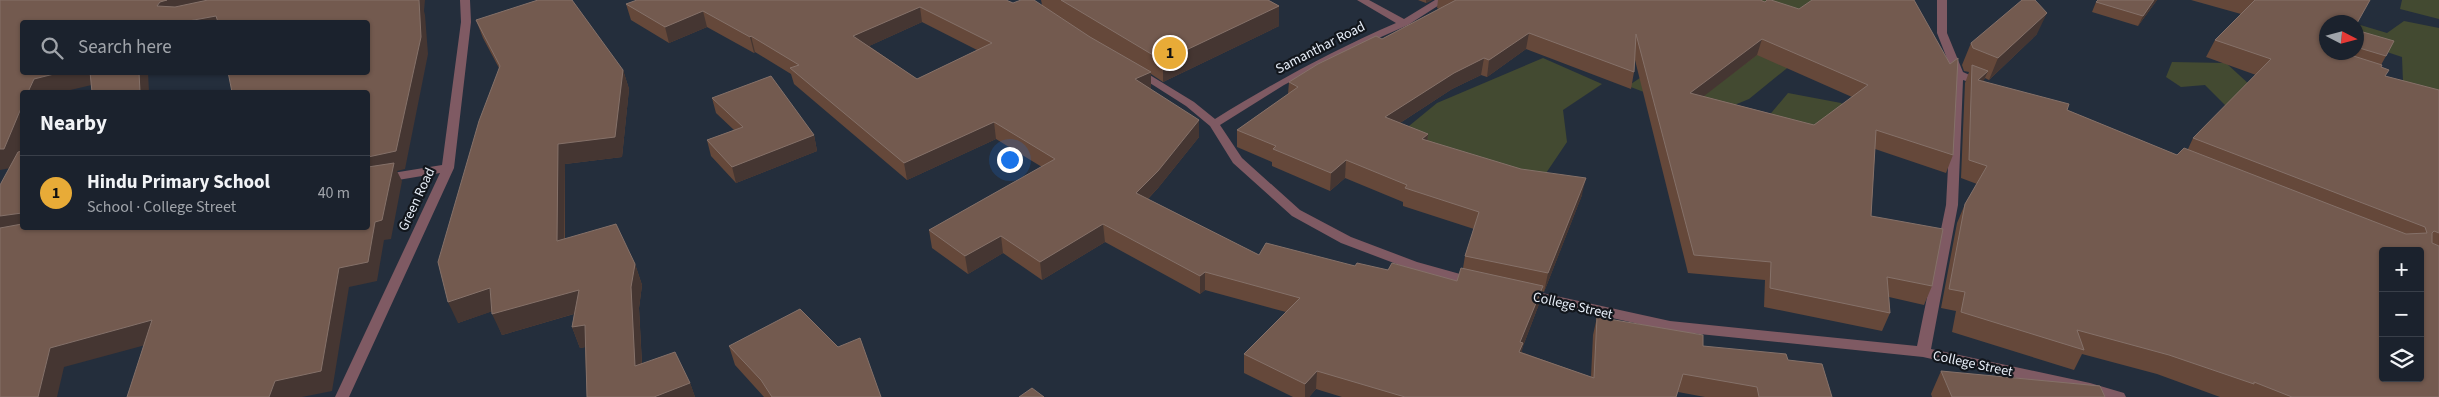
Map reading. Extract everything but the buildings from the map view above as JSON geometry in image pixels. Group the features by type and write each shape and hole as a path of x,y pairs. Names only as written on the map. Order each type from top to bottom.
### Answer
{"street":[{"name":"Green Road","path":"342,397 448,168 470,21 466,0"},
{"path":"1362,0 1404,23"},
{"name":"Samanthar Road","path":"1214,124 1280,83 1341,51 1404,23 1442,0"},
{"path":"1923,352 1952,205 1958,74 1942,33 1942,0"},
{"path":"1127,66 1190,104 1214,124 1237,160 1296,212 1346,240 1363,247 1421,268 1490,286"},
{"path":"1958,74 1995,89"},
{"path":"370,181 448,168"},
{"name":"College Street","path":"1509,290 1670,326 1923,352 2090,388 2119,397"}],"green space":[{"path":"1743,0 1871,0 1749,99 1676,129 1681,106 1628,86 1698,39"},
{"path":"2402,0 2439,0 2439,19 2400,9"},
{"path":"2404,21 2439,28 2439,95 2403,82 2402,57 2364,44 2364,26 2387,33"},
{"path":"1543,58 1602,84 1563,110 1567,142 1536,188 1398,135 1437,103"},
{"path":"2172,62 2226,63 2250,85 2238,118 2205,85 2181,87 2166,77"},
{"path":"1788,93 1841,103 1865,120 1844,154 1767,118"}],"place":[{"name":"Hindu Primary School","path":"1170,53"}]}
